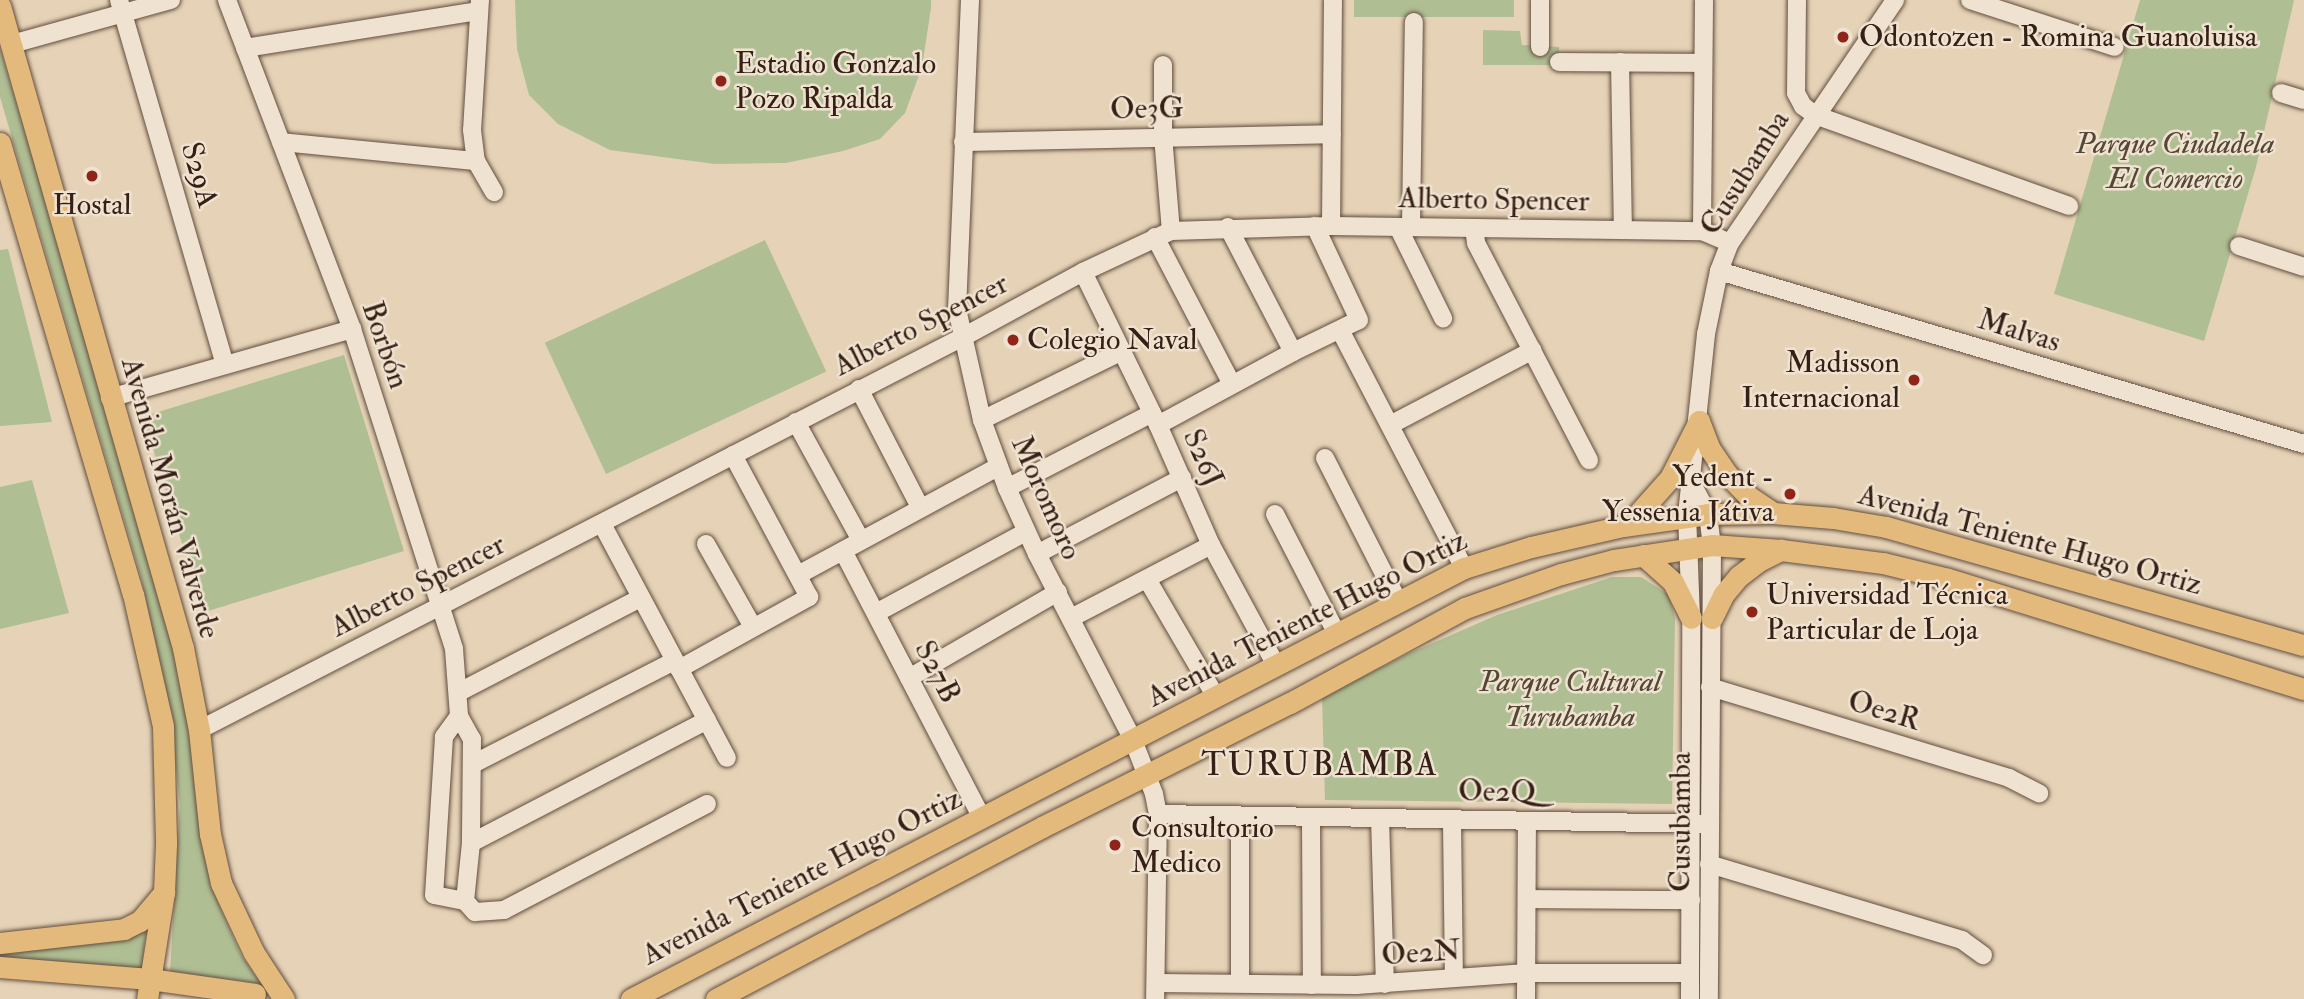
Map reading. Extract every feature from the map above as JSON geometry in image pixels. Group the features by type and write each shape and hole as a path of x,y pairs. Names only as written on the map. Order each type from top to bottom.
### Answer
{"main road":[{"name":"Avenida Morán Valverde","path":"1,11 183,648 199,730 210,834 220,883 254,953 284,999"},
{"name":"Avenida Morán Valverde","path":"0,144 150,659 163,726 163,892 148,989"},
{"path":"1699,421 1710,449 1727,474 1748,496 1773,513"},
{"path":"1628,525 1670,478 1699,421"},
{"name":"Avenida Teniente Hugo Ortiz","path":"631,999 1464,568 1531,547 1628,525 1697,514 1773,513 1833,518 1886,527 2304,645"},
{"name":"Avenida Teniente Hugo Ortiz","path":"716,999 1290,703 1465,608 1561,574 1643,555 1712,545 1781,550 1883,563 1948,579 2304,689"},
{"path":"1643,555 1673,582 1702,618 1739,576 1759,561 1781,550"},
{"path":"0,943 124,929 140,921 163,892"},
{"path":"0,967 148,989 263,996"},
{"path":"200,999 221,993 263,996"}],"street":[{"path":"12,44 121,6 171,0"},
{"name":"Borbón","path":"227,0 352,328 454,649 459,716 472,739 471,843 466,901 434,895 444,737 459,716"},
{"name":"Moromoro","path":"970,0 957,309 982,420 998,467 1026,532 1148,774 1158,814 1155,991"},
{"path":"1007,488 1232,384 1359,320 1323,226 1332,134 1333,0"},
{"path":"1540,0 1540,47"},
{"path":"1702,231 1704,0"},
{"path":"1797,0 1796,93 1803,106 1815,115 2069,206"},
{"name":"Cusubamba","path":"1690,999 1691,824 1702,618 1712,545 1697,514 1691,482 1706,334 1719,271 1730,243 1895,0"},
{"path":"1970,0 2115,47"},
{"path":"245,48 479,5 472,130 476,161 494,192"},
{"name":"S29A","path":"121,6 225,365"},
{"path":"1414,22 1404,227 1443,318"},
{"path":"1559,62 1703,63"},
{"path":"1620,62 1623,230"},
{"path":"1163,65 1163,234 1232,384"},
{"path":"2281,93 2304,100"},
{"name":"Oe3G","path":"963,142 1332,134"},
{"path":"281,142 476,161"},
{"path":"1228,226 1293,352"},
{"name":"Alberto Spencer","path":"199,730 965,336 1083,272 1163,234 1228,226 1702,231 1730,243"},
{"path":"1474,228 1476,243 1589,460"},
{"path":"2239,246 2304,267"},
{"name":"Malvas","path":"1719,271 2304,444"},
{"name":"S26J","path":"1083,272 1155,419 1211,545 1276,665"},
{"path":"110,398 352,328"},
{"path":"1340,330 1464,568"},
{"path":"1390,425 1533,350"},
{"path":"982,420 1122,351"},
{"path":"859,389 920,508"},
{"path":"796,422 860,540"},
{"path":"473,764 677,665 809,597 733,455"},
{"path":"1325,458 1398,601"},
{"path":"798,575 998,467"},
{"path":"1037,554 1182,478"},
{"path":"1275,514 1337,634"},
{"name":"Cusubamba","path":"1697,514 1689,547 1702,618 1710,687 1709,999"},
{"path":"602,524 727,758"},
{"path":"876,613 1026,532"},
{"path":"706,544 753,627"},
{"path":"1071,618 1211,545"},
{"name":"S27B","path":"843,551 982,818"},
{"path":"1147,579 1216,697"},
{"path":"909,678 1058,592"},
{"path":"459,692 640,598"},
{"name":"Oe2R","path":"1710,687 2009,778 2039,793"},
{"path":"471,843 707,719"},
{"path":"466,901 475,912 504,910 706,804"},
{"name":"Oe2Q","path":"1158,814 1709,824"},
{"path":"1240,816 1240,983"},
{"path":"1311,817 1312,985"},
{"path":"1380,818 1385,984"},
{"path":"1452,820 1454,978"},
{"path":"1527,821 1527,999"},
{"path":"1709,864 1962,940 1983,955"},
{"path":"1528,899 1691,900"},
{"name":"Oe2N","path":"1155,991 1240,983 1385,984 1527,973 1690,973"}],"green space":[{"name":"Estadio Gonzalo Pozo Ripalda","path":"515,0 931,0 931,8 922,67 905,113 880,139 843,151 786,163 715,164 610,150 558,124 529,95 517,49"},
{"path":"1354,0 1514,0 1514,17 1354,17"},
{"name":"Parque Ciudadela El Comercio","path":"2140,0 2294,0 2256,167 2204,341 2054,294"},
{"path":"1483,30 1520,31 1522,45 1559,47 1559,65 1483,65"},
{"path":"0,48 148,546 183,690 210,884 241,955 261,984 170,972 180,806 171,718 141,577 0,97"},
{"path":"765,240 826,371 606,474 545,343"},
{"path":"8,249 52,422 0,426 0,250"},
{"path":"344,355 404,551 203,612 143,416"},
{"path":"32,480 69,613 0,629 0,487"},
{"name":"Parque Cultural Turubamba","path":"1612,577 1641,577 1669,595 1675,618 1672,804 1325,800 1322,697 1410,653 1497,615"},
{"path":"146,931 142,969 0,959 0,952"}],"place":[{"name":"Odontozen - Romina Guanoluisa","path":"1843,37"},
{"name":"Estadio Gonzalo Pozo Ripalda","path":"721,81"},
{"name":"Hostal","path":"92,176"},
{"name":"Colegio Naval","path":"1013,340"},
{"name":"Madisson Internacional","path":"1914,380"},
{"name":"Yedent - Yessenia Játiva","path":"1790,494"},
{"name":"Universidad Técnica Particular de Loja","path":"1752,612"},
{"name":"Consultorio Medico","path":"1115,845"}],"district":[{"name":"TURUBAMBA","path":"1320,765"}]}
